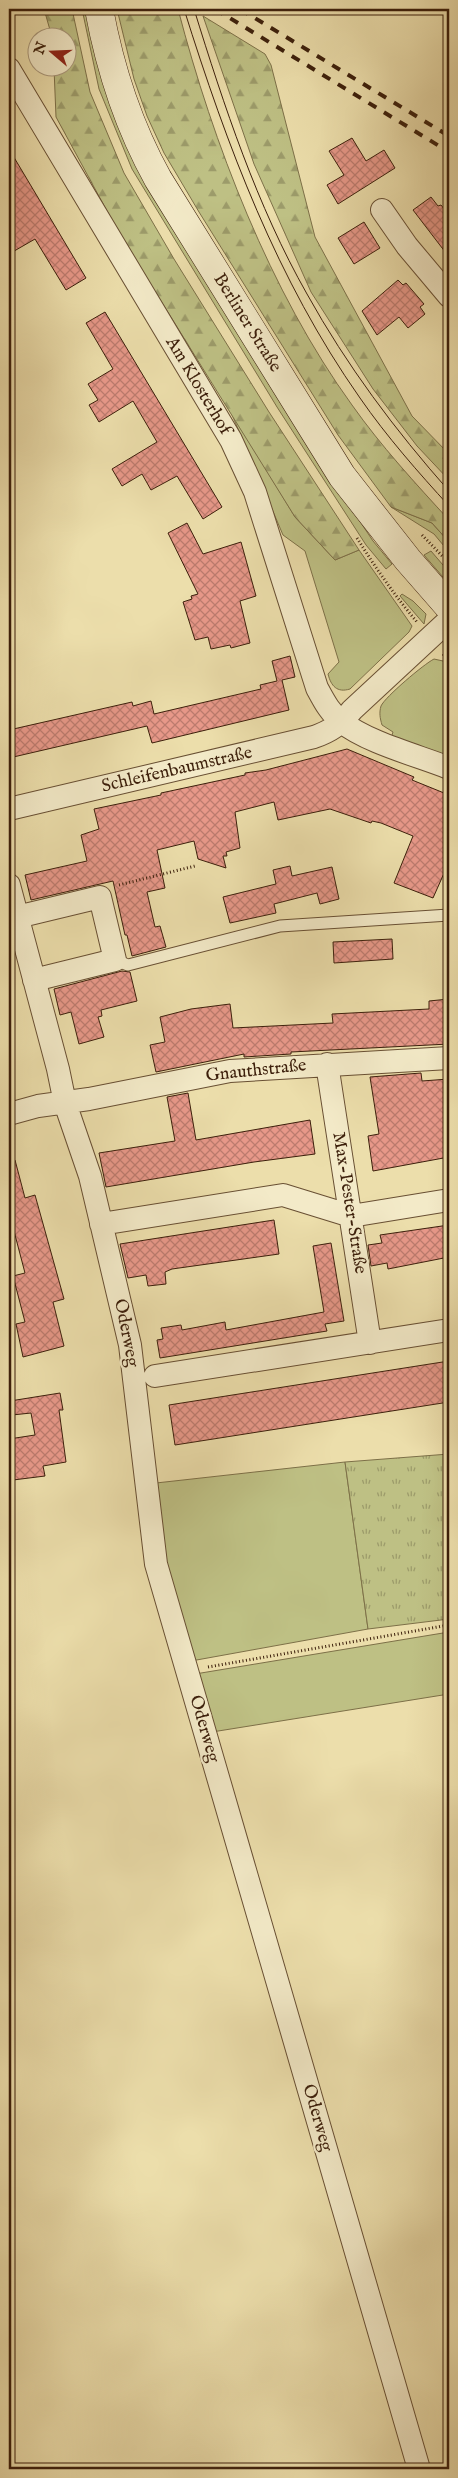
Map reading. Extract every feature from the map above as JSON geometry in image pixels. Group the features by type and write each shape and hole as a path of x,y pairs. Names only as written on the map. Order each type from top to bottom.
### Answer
{"main road":[{"name":"Berliner Straße","path":"99,9 104,35 123,104 139,142 158,179 342,476 408,560 449,607"}],"street":[{"name":"Am Klosterhof","path":"9,69 231,440 255,492 317,688 327,706 342,722"},
{"path":"382,210 407,246 449,296"},
{"name":"Schleifenbaumstraße","path":"9,809 329,732 342,722 352,710 449,620"},
{"path":"342,722 367,735 449,768"},
{"name":"Oderweg","path":"9,885 58,1069 65,1103 90,1176 130,1345 156,1564 419,2469"},
{"path":"18,918 100,897 115,960 34,980"},
{"name":"Gnauthstraße","path":"9,1114 38,1106 65,1103 230,1071 449,1058"},
{"name":"Max-Pester-Straße","path":"327,1064 370,1343"},
{"path":"100,1224 282,1195 351,1216 449,1200"},
{"path":"155,1376 449,1330"}],"lane":[{"path":"115,960 128,965 290,925 449,915"}],"path":[{"path":"430,542 449,563"},
{"path":"100,897 108,888 195,866"},
{"path":"187,1670 449,1625"}],"green space":[{"path":"44,9 72,9 76,28 49,28"},
{"path":"82,9 89,9 93,37 335,484 373,541 392,564 386,569 366,545 277,407 132,169 99,89"},
{"path":"117,9 178,9 208,112 247,215 270,265 322,361 352,405 386,450 449,520 449,542 432,523 391,507 338,435 199,212 164,153 147,116 134,79"},
{"path":"203,16 265,54 271,65 315,237 412,416 449,454 449,480 417,446 373,389 311,292 254,164"},
{"path":"78,37 90,92 124,173 174,259 269,412 359,550 335,560 295,517 120,235 56,117 54,78 78,78"},
{"path":"230,410 295,517 335,560 359,550 412,626 409,632 350,689 338,689 329,678 328,674 339,662 305,551 283,535"},
{"path":"391,507 432,523 449,542 449,552 434,534"},
{"path":"431,551 449,572 449,584 424,555"},
{"path":"402,594 413,601 426,614 424,624 400,596"},
{"path":"434,659 443,661 449,668 449,760 391,738 393,732 382,725 380,718 380,709 384,702 405,681"},
{"path":"449,1454 449,1619 368,1629 345,1462"},
{"path":"345,1462 368,1629 191,1661 165,1562 156,1483"},
{"path":"449,1632 449,1694 212,1732 195,1674"}],"building":[{"path":"352,138 366,161 384,150 395,168 338,204 327,185 344,175 329,151"},
{"path":"9,149 86,278 66,290 35,239 9,254"},
{"path":"431,197 449,215 449,257 413,210"},
{"path":"364,222 380,248 354,264 338,238"},
{"path":"398,280 403,285 406,283 424,304 420,307 425,314 408,328 399,317 377,335 362,311"},
{"path":"105,312 222,507 203,519 177,476 151,490 142,474 122,486 112,469 157,442 133,401 99,422 89,405 98,400 88,384 113,369 86,323"},
{"path":"187,523 203,554 241,542 256,596 240,601 250,643 231,648 230,645 211,649 208,637 195,640 183,602 192,599 191,596 198,594 168,533"},
{"path":"290,656 295,677 282,680 289,710 152,743 147,726 9,758 9,730 132,702 133,706 151,701 154,714 261,689 260,685 277,681 272,661"},
{"path":"347,749 414,777 412,780 449,795 449,862 433,898 394,883 413,836 381,823 372,821 371,823 330,809 278,820 274,802 235,812 240,848 226,852 227,856 223,856 226,868 198,859 194,841 157,850 165,888 147,892 155,927 160,926 166,947 132,956 127,935 125,935 113,881 31,900 25,875 87,861 81,835 99,829 94,809 161,795 161,793 245,775 245,773 266,770"},
{"path":"290,866 292,876 332,867 339,899 320,904 317,893 274,904 276,913 230,923 223,897 276,884 273,870"},
{"path":"392,939 393,959 334,963 333,942"},
{"path":"122,971 130,972 137,1001 101,1010 102,1016 98,1017 104,1037 79,1044 71,1012 60,1015 54,989"},
{"path":"449,999 449,1044 291,1052 291,1054 244,1057 244,1054 156,1072 150,1045 165,1042 160,1017 191,1009 230,1004 233,1028 333,1023 332,1014 429,1009 429,1001"},
{"path":"421,1073 422,1081 449,1079 449,1157 373,1171 368,1136 379,1134 370,1077"},
{"path":"188,1093 196,1140 310,1120 315,1154 254,1162 106,1187 99,1153 175,1141 167,1097"},
{"path":"15,1160 25,1198 35,1195 64,1299 53,1302 64,1346 23,1357 16,1324 25,1322 13,1276 25,1273 9,1212 9,1161"},
{"path":"274,1220 279,1254 172,1269 165,1272 166,1284 148,1286 146,1275 128,1278 120,1244"},
{"path":"449,1225 449,1257 388,1269 387,1263 371,1266 368,1245 382,1243 380,1235"},
{"path":"331,1243 344,1321 325,1324 327,1331 160,1358 157,1340 163,1339 161,1328 181,1325 182,1330 225,1322 226,1330 324,1312 313,1246"},
{"path":"449,1361 449,1402 175,1445 169,1405"},
{"path":"60,1393 63,1410 59,1410 66,1462 43,1466 45,1476 13,1480 9,1439 35,1435 31,1413 12,1415 10,1401"}],"tram line":[{"path":"184,9 218,111 257,211 304,307 330,353 370,412 403,454 449,506"},
{"path":"194,9 243,155 272,226 289,260 322,321 355,372 391,421 449,491"}],"railway":[{"path":"215,9 449,152"},
{"path":"240,9 449,136"}]}
